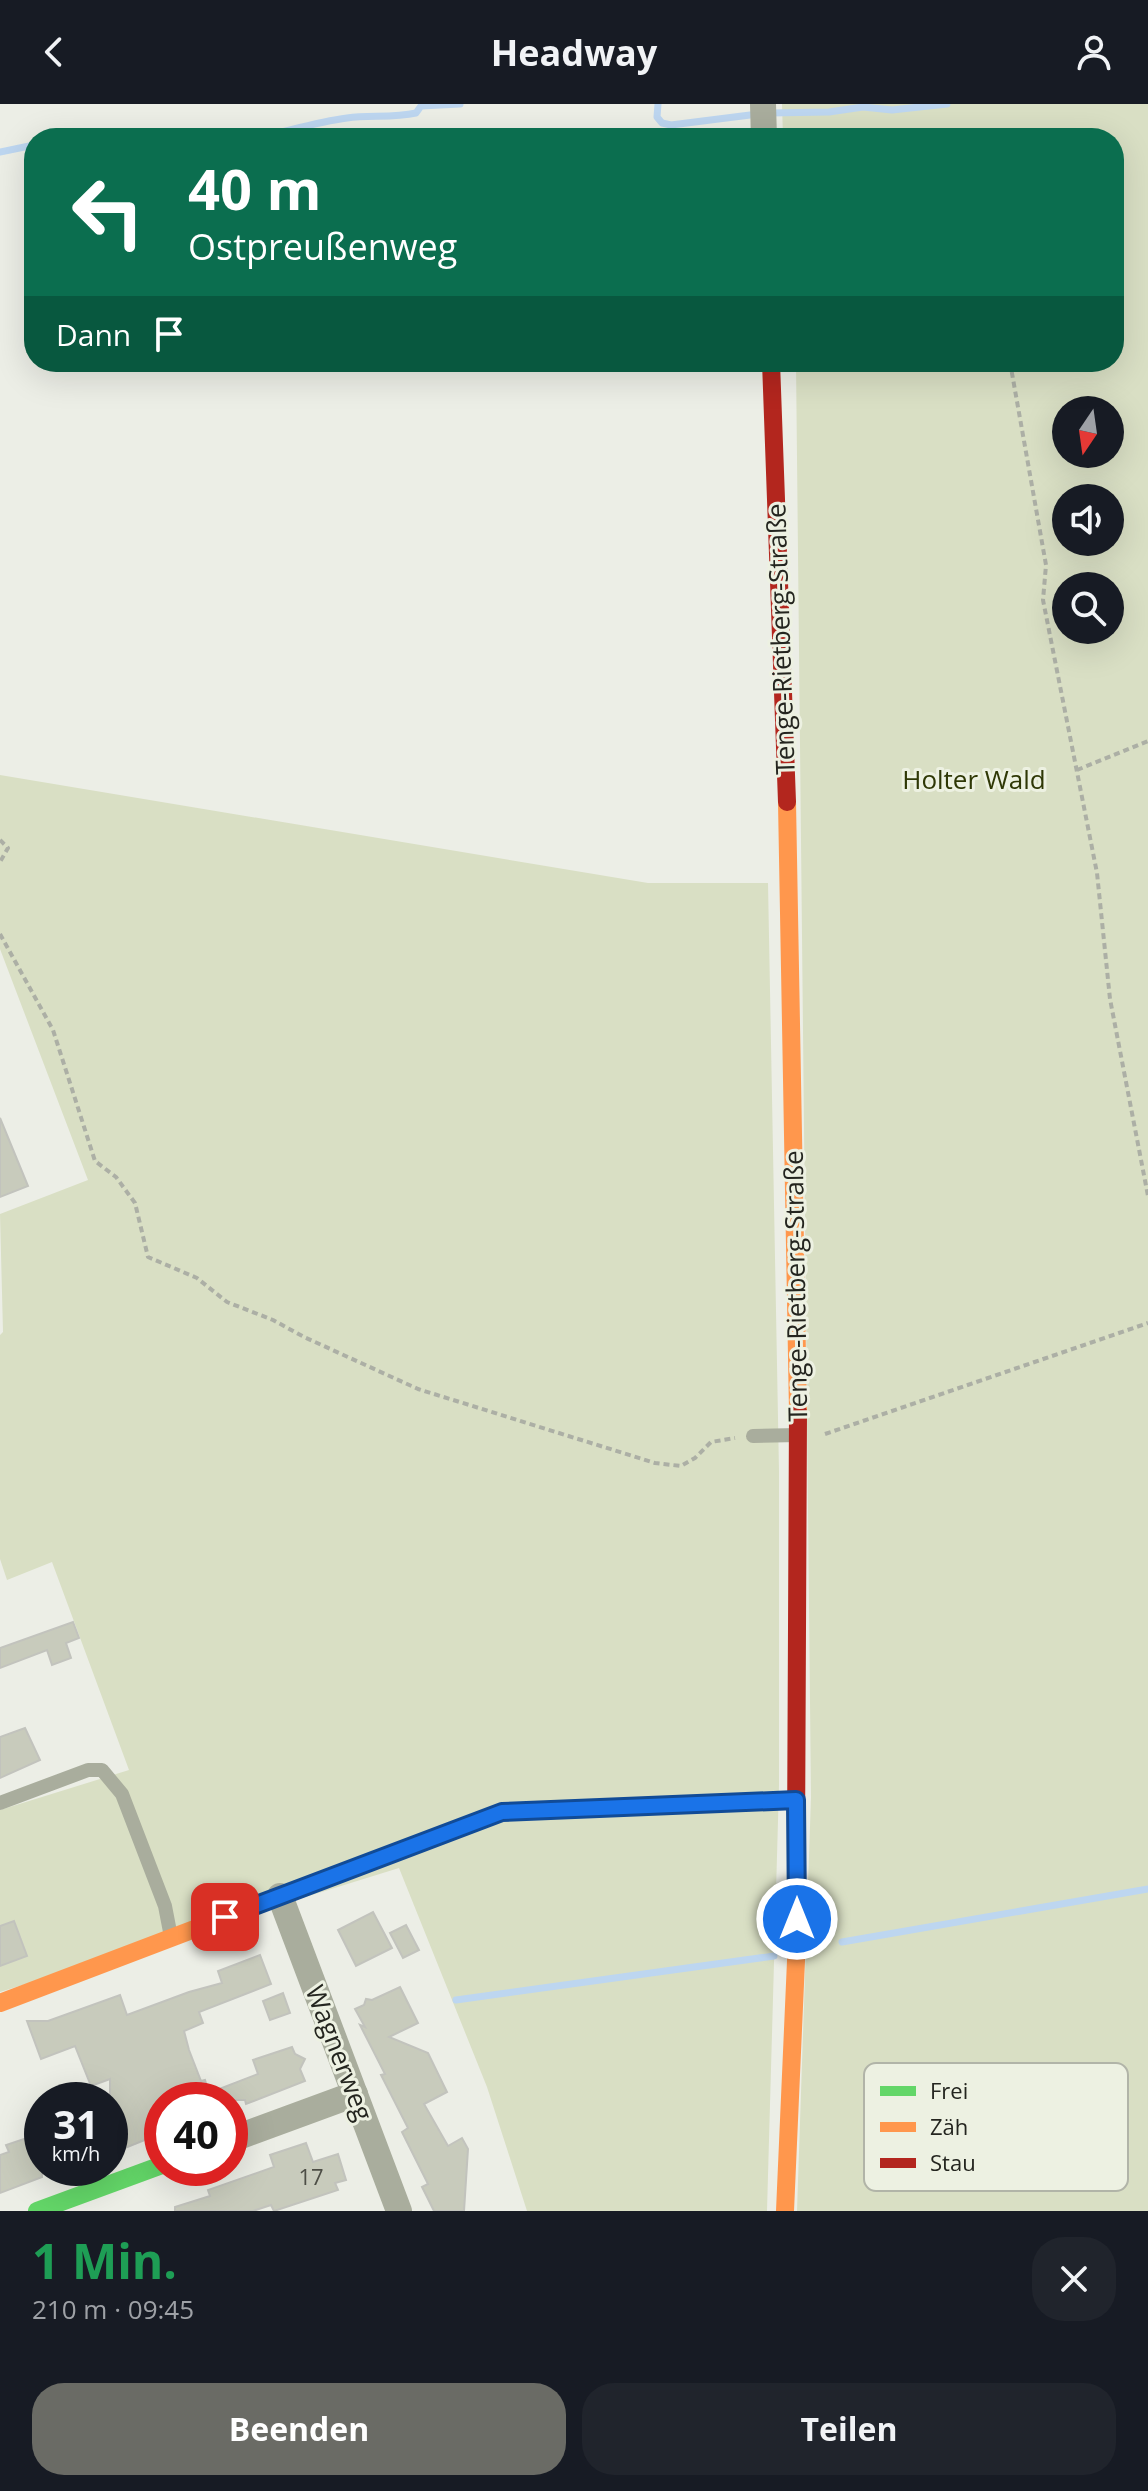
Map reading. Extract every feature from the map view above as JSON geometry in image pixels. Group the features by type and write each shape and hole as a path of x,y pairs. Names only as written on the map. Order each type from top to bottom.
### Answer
{"street":[{"name":"Tenge-Rietberg-Straße","path":"771,372 789,859 798,1435 796,1961 785,2211"},
{"path":"0,2003 502,1812 796,1800"},
{"name":"Wagnerweg","path":"280,1896 399,2211"},
{"path":"248,2133 355,2094"},
{"path":"37,2211 144,2172"}],"lane":[{"path":"753,1436 798,1435"},
{"path":"0,1803 88,1770 102,1770 122,1794 165,1906 171,1938"}],"path":[{"path":"1012,372 1046,565 1043,600 1097,873 1110,999 1148,1196"},
{"path":"1077,770 1148,741"},
{"path":"0,840 8,848 0,862"},
{"path":"0,934 53,1030 95,1161 116,1177 135,1203 148,1257 197,1278 227,1302 273,1320 418,1389 655,1463 681,1466 695,1458 711,1442 753,1436"},
{"path":"798,1435 831,1433 1148,1323"}],"green space":[{"name":"Holter Wald","path":"782,104 1148,104 1148,2211 797,2211 811,1797 796,372 1124,372 1124,128 783,128"},
{"path":"0,775 648,883 768,883 779,1471 779,1785 767,2211 527,2211 487,2087 399,1868 0,1992 0,1810 129,1770 52,1562 7,1580 0,1559 0,1335 3,1332 0,1214 88,1180 0,949"}],"building":[{"path":"0,1118 28,1186 0,1197"},
{"path":"73,1622 79,1638 66,1643 71,1658 52,1665 47,1650 0,1668 0,1648"},
{"path":"25,1728 40,1760 0,1778 0,1737"},
{"path":"373,1912 392,1948 356,1966 338,1930"},
{"path":"14,1921 27,1956 0,1966 0,1926"},
{"path":"406,1925 419,1950 403,1958 390,1933"},
{"path":"260,1955 271,1984 199,2012 203,2023 184,2031 201,2081 206,2082 144,2082 144,2140 128,2147 128,2082 110,2082 110,2079 89,2082 75,2046 41,2059 27,2021 48,2021 120,1995 127,2015 222,1983 218,1971"},
{"path":"400,1987 418,2023 389,2037 428,2053 447,2092 424,2104 448,2146 462,2138 468,2149 464,2211 434,2211 422,2187 428,2184 402,2132 408,2128 381,2075 385,2074 355,2009 364,2005 366,1999 372,2000"},
{"path":"283,1993 290,2013 270,2020 263,2001"},
{"path":"292,2047 295,2054 305,2059 300,2069 305,2081 248,2103 248,2082 237,2082 258,2074 253,2060"},
{"path":"24,2139 24,2184 0,2193 0,2155 9,2152 6,2145"},
{"path":"306,2143 313,2162 338,2154 346,2180 335,2183 338,2190 274,2211 271,2205 253,2211 175,2211 175,2207 210,2196 208,2190 219,2186 248,2186 248,2176 274,2167 270,2155"}],"waterway":[{"path":"299,128 356,117 407,115 416,113 421,106 460,104"},
{"path":"658,104 657,117 662,123 671,125 758,114"},
{"path":"770,113 829,112 863,107 892,110 947,104"},
{"path":"0,152 24,147"},
{"path":"842,1942 1148,1889"},
{"path":"456,2000 774,1956"}],"traffic: fast":[{"path":"532,1811 796,1800"},
{"path":"37,2211 144,2172"}],"traffic: slow":[{"path":"787,802 798,1412"},
{"path":"0,2003 502,1812 532,1811"},
{"path":"785,2211 796,1961 796,1844"}],"traffic: jam":[{"path":"771,372 787,802"},
{"path":"796,1844 798,1412"}],"route":[{"path":"225,1917 502,1812 796,1800 797,1919"}]}
